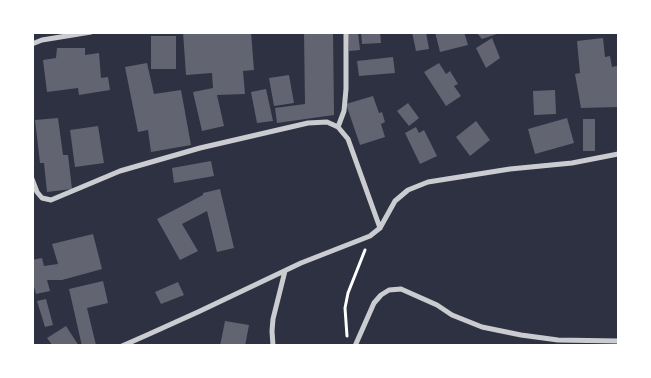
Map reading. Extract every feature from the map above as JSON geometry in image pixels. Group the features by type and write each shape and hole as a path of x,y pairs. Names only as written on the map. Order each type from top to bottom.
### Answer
{"street":[{"path":"32,44 42,40 91,32"},
{"path":"338,127 344,111 346,89 346,32"},
{"path":"32,179 36,192 42,198 51,200 120,171 200,148 308,123 327,122 338,127 348,138 380,228"},
{"path":"122,346 301,263 370,236 380,228 395,202 408,190 428,182 510,169 572,163 618,154"},
{"path":"274,346 273,319 285,271"},
{"path":"355,346 374,303 389,290 401,289 452,315 482,327 520,336 558,340 618,340"}],"path":[{"path":"348,339 345,308 348,293 370,236"}],"building":[{"path":"183,32 251,32 254,70 243,71 245,94 217,95 224,126 202,131 193,92 213,88 212,73 186,75"},
{"path":"304,32 333,32 334,115 277,123 275,108 305,104"},
{"path":"348,32 358,32 360,50 349,51"},
{"path":"361,32 380,32 381,43 362,44"},
{"path":"412,32 426,32 429,49 416,51"},
{"path":"435,32 464,32 468,45 440,52"},
{"path":"476,32 500,32 500,33 482,39"},
{"path":"151,36 176,36 176,69 151,69"},
{"path":"492,38 500,58 486,68 476,48"},
{"path":"603,38 605,57 610,56 612,67 617,66 618,107 581,108 575,74 580,73 577,41"},
{"path":"57,48 85,48 85,55 99,53 101,78 108,77 110,90 79,95 78,88 47,92 43,60 56,58"},
{"path":"393,57 395,73 359,76 357,61"},
{"path":"147,63 154,94 181,90 191,145 151,152 148,130 138,132 125,67"},
{"path":"439,63 446,74 450,71 458,84 454,86 461,96 446,106 424,72"},
{"path":"289,75 294,103 274,106 269,78"},
{"path":"266,89 273,121 257,123 251,92"},
{"path":"555,90 556,114 534,115 533,91"},
{"path":"373,96 379,113 382,112 385,122 381,124 385,137 360,145 346,104"},
{"path":"408,103 419,118 409,126 397,111"},
{"path":"58,118 63,155 68,155 72,189 47,192 44,163 40,163 35,120"},
{"path":"567,118 574,143 535,154 528,129"},
{"path":"583,119 595,119 595,151 583,151"},
{"path":"476,121 490,140 470,156 456,137"},
{"path":"98,126 104,163 75,167 70,130"},
{"path":"416,127 419,133 424,130 437,156 420,164 405,133"},
{"path":"211,161 214,176 174,183 172,168"},
{"path":"220,189 234,248 217,252 207,211 182,224 198,251 180,260 157,219 203,195 203,193"},
{"path":"93,234 102,269 62,280 47,280 50,291 36,294 32,279 32,260 42,258 44,266 58,264 52,244"},
{"path":"103,281 108,303 87,308 96,345 82,346 69,289"},
{"path":"178,282 184,295 161,304 155,292"},
{"path":"46,299 53,325 45,327 37,301"},
{"path":"225,321 249,325 245,346 220,346"},
{"path":"66,326 79,346 53,346 47,338"}]}
